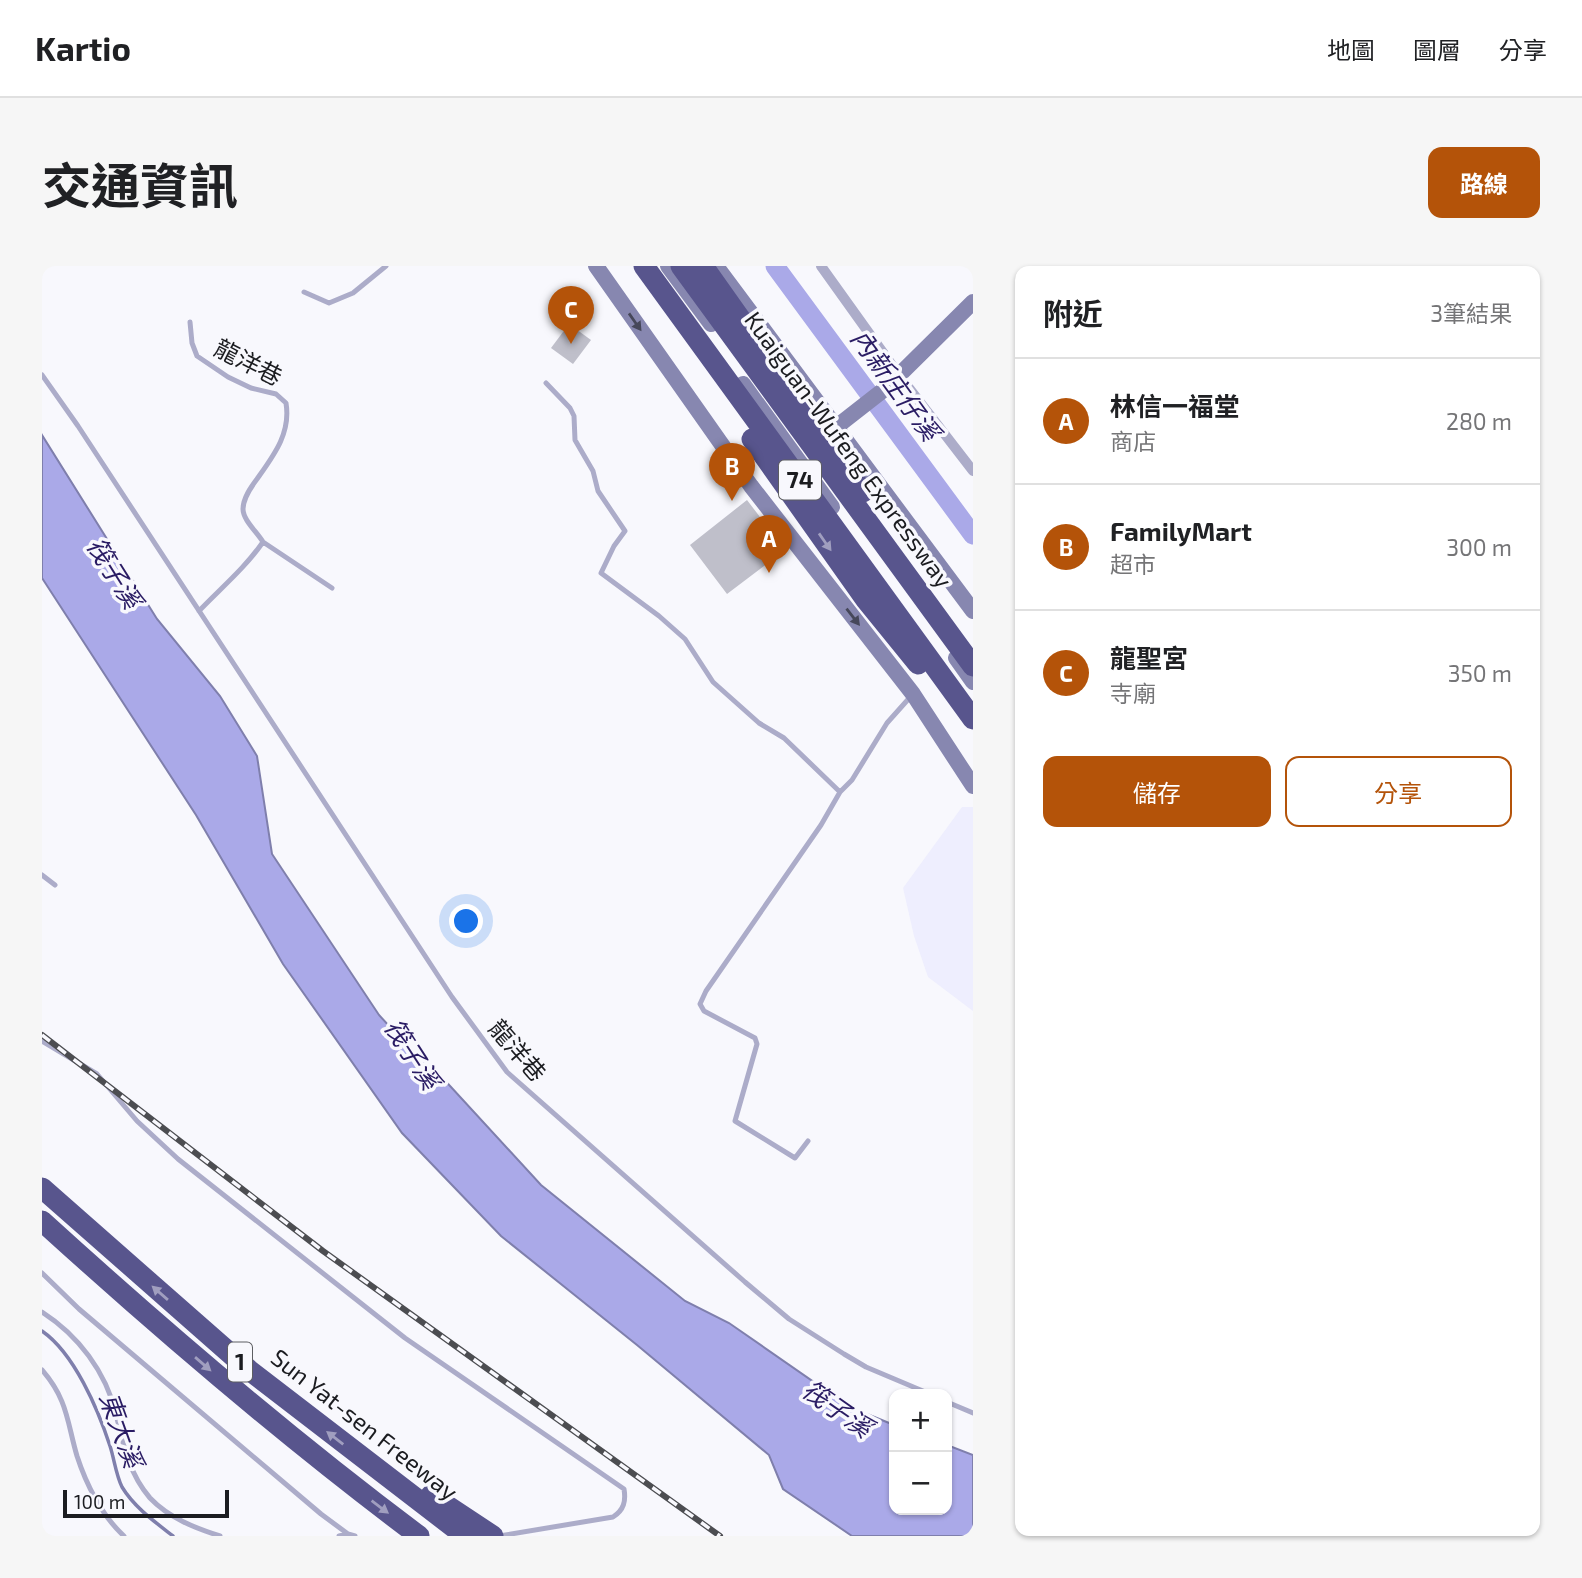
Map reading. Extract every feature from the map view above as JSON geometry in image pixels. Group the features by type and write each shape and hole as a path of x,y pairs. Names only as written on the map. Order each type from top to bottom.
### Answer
{"highway":[{"path":"630,266 866,600 915,662 967,693"},
{"name":"74","path":"644,266 967,693 973,719"},
{"name":"Kuaiguan-Wufeng Expressway","path":"681,266 973,666"},
{"path":"703,266 973,649"},
{"name":"Sun Yat-sen Freeway","path":"42,1188 249,1370 366,1462 461,1527 493,1536"},
{"name":"1","path":"42,1221 235,1392 412,1531"}],"street":[{"path":"596,266 751,486 913,694 973,786"},
{"path":"656,266 801,455"},
{"path":"668,266 967,693"},
{"path":"716,266 843,421 973,611"},
{"path":"821,266 899,375 973,471"},
{"path":"751,486 801,455 886,388 973,302"}],"lane":[{"path":"304,292 329,303 353,293 386,266"},
{"name":"龍洋巷","path":"190,322 192,343 197,356 228,377 251,388 276,394 286,403 286,433 248,491 243,509 247,520 263,542 332,588"},
{"name":"龍洋巷","path":"42,375 452,997 507,1072 789,1319 866,1367 918,1389"},
{"path":"546,383 570,408 574,416 576,440 593,471 598,491 625,531 601,573 685,639 713,682 759,723 785,738 840,792"},
{"path":"199,611 235,572 249,562 263,542"},
{"path":"808,1141 795,1158 735,1121 757,1044 755,1038 704,1011 700,1004 706,991 821,825 840,792 852,780 887,723 913,694"},
{"path":"42,875 55,885"},
{"path":"42,1041 97,1074 137,1121 178,1158 405,1338 624,1489 625,1502 619,1514 614,1517 499,1536"},
{"path":"42,1273 79,1309 321,1514 352,1535"},
{"path":"42,1312 66,1331 92,1361 108,1390 130,1464 150,1498 186,1524 220,1536"},
{"path":"42,1370 64,1404 86,1480 103,1509 124,1536"},
{"path":"952,1404 973,1413"},
{"path":"339,1536 352,1535"}],"shaded area":[{"path":"962,807 973,807 973,1011 928,977 914,936 903,888"}],"water":[{"name":"筏子溪","path":"42,435 157,619 220,696 257,756 272,854 379,1015 413,1052 440,1075 541,1185 685,1301 729,1323 850,1407 889,1423 889,1515 952,1515 952,1447 973,1455 973,1536 852,1536 783,1489 769,1455 501,1236 402,1133 283,964 196,815 42,578"}],"building":[{"path":"569,324 591,340 573,364 551,348"},
{"path":"747,500 785,550 727,594 690,545"}],"waterway":[{"name":"內新庄仔溪","path":"775,266 973,535"},
{"name":"東大溪","path":"42,1331 64,1353 84,1383 105,1431 122,1487 139,1508 173,1536"}],"railway":[{"path":"42,1035 323,1251 720,1536"}],"place":[{"name":"龍聖宮","path":"571,344"},
{"name":"FamilyMart","path":"732,501"},
{"name":"林信一福堂","path":"769,573"}]}
